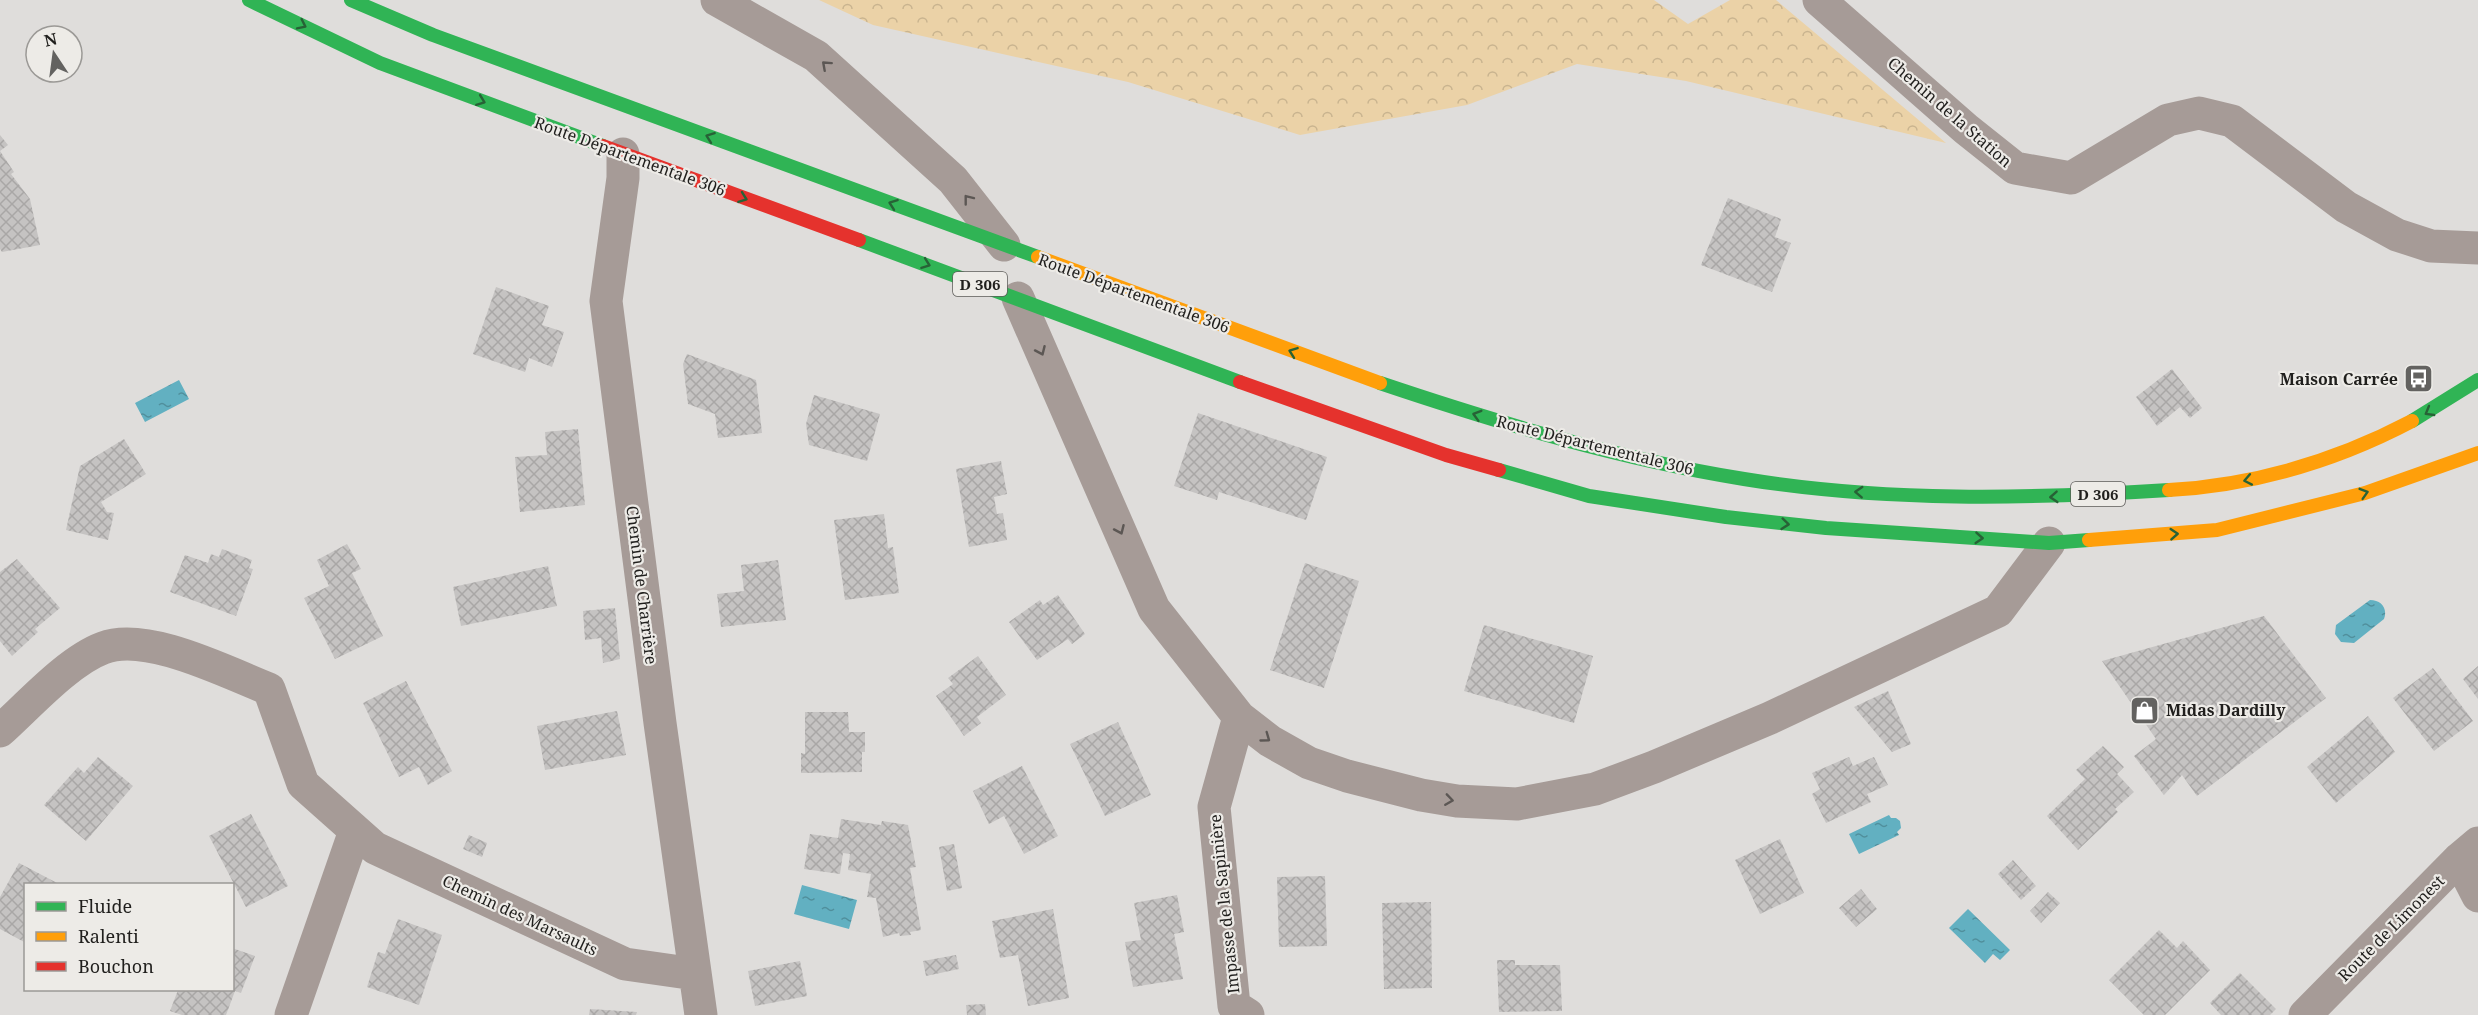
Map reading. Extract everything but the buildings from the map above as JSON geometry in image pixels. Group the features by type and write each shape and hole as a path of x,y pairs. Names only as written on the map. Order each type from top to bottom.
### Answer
{"main road":[{"name":"Route Départementale 306","path":"249,0 380,63 623,154 1018,298 1286,399 1446,455 1590,496 1726,517 1826,528 2049,543 2217,530 2365,494 2478,453"},
{"name":"Route Départementale 306","path":"351,0 433,35 1299,354 1466,412 1594,448 1697,471 1822,490 2030,499 2217,486 2298,469 2362,448 2435,410 2478,380"}],"street":[{"path":"717,0 816,56 953,180 1004,245"},
{"name":"Chemin de la Station","path":"1819,0 1966,129 2015,168 2071,178 2168,120 2199,113 2232,121 2346,207 2397,235 2430,246 2478,248"},
{"name":"Chemin de Charrière","path":"623,154 606,301 660,723 701,1015"},
{"path":"1018,298 1154,609 1239,717 1270,741 1309,763 1347,776 1421,795 1457,801 1517,804 1595,789 1654,767 1770,718 1998,611 2049,543"},
{"name":"Chemin des Marsaults","path":"0,731 56,680 102,648 130,643 161,648 268,689 303,784 375,848 625,964 695,974"},
{"name":"Impasse de la Sapinière","path":"1239,717 1214,807 1234,1006 1248,1015"},
{"path":"291,1015 355,831"},
{"path":"2469,851 2478,896"},
{"name":"Route de Limonest","path":"2305,1015 2469,851"}],"green space":[{"path":"819,0 1654,0 1688,24 1730,0 1776,0 1946,143 1686,81 1577,64 1467,105 1300,135 1128,82 873,25"}],"water":[{"path":"179,380 189,399 145,422 135,403"},
{"path":"2370,600 2383,605 2384,619 2354,643 2341,642 2335,634 2336,625"},
{"path":"1889,815 1900,821 1901,828 1897,832 1899,835 1859,854 1849,834"},
{"path":"802,885 857,900 849,929 794,914"},
{"path":"1968,909 2010,950 2000,960 1993,954 1985,963 1949,928"}],"traffic: fast":[{"path":"249,0 380,63 603,146"},
{"path":"351,0 433,35 1038,257"},
{"path":"859,240 1240,382"},
{"path":"2412,421 2478,380"},
{"path":"1380,383 1515,426 1605,450 1744,479 1850,492 1903,495 2009,497 2169,490"},
{"path":"1499,470 1589,496 1726,517 1826,528 2049,543 2089,540"}],"traffic: slow":[{"path":"1038,257 1380,383"},
{"path":"2169,490 2233,483 2294,469 2354,448 2412,421"},
{"path":"2089,540 2217,530 2365,493 2478,453"}],"traffic: jam":[{"path":"603,146 859,240"},
{"path":"1240,382 1446,455 1499,470"}],"place":[{"name":"Maison Carrée","path":"2419,379"},
{"name":"Midas Dardilly","path":"2145,710"}]}
